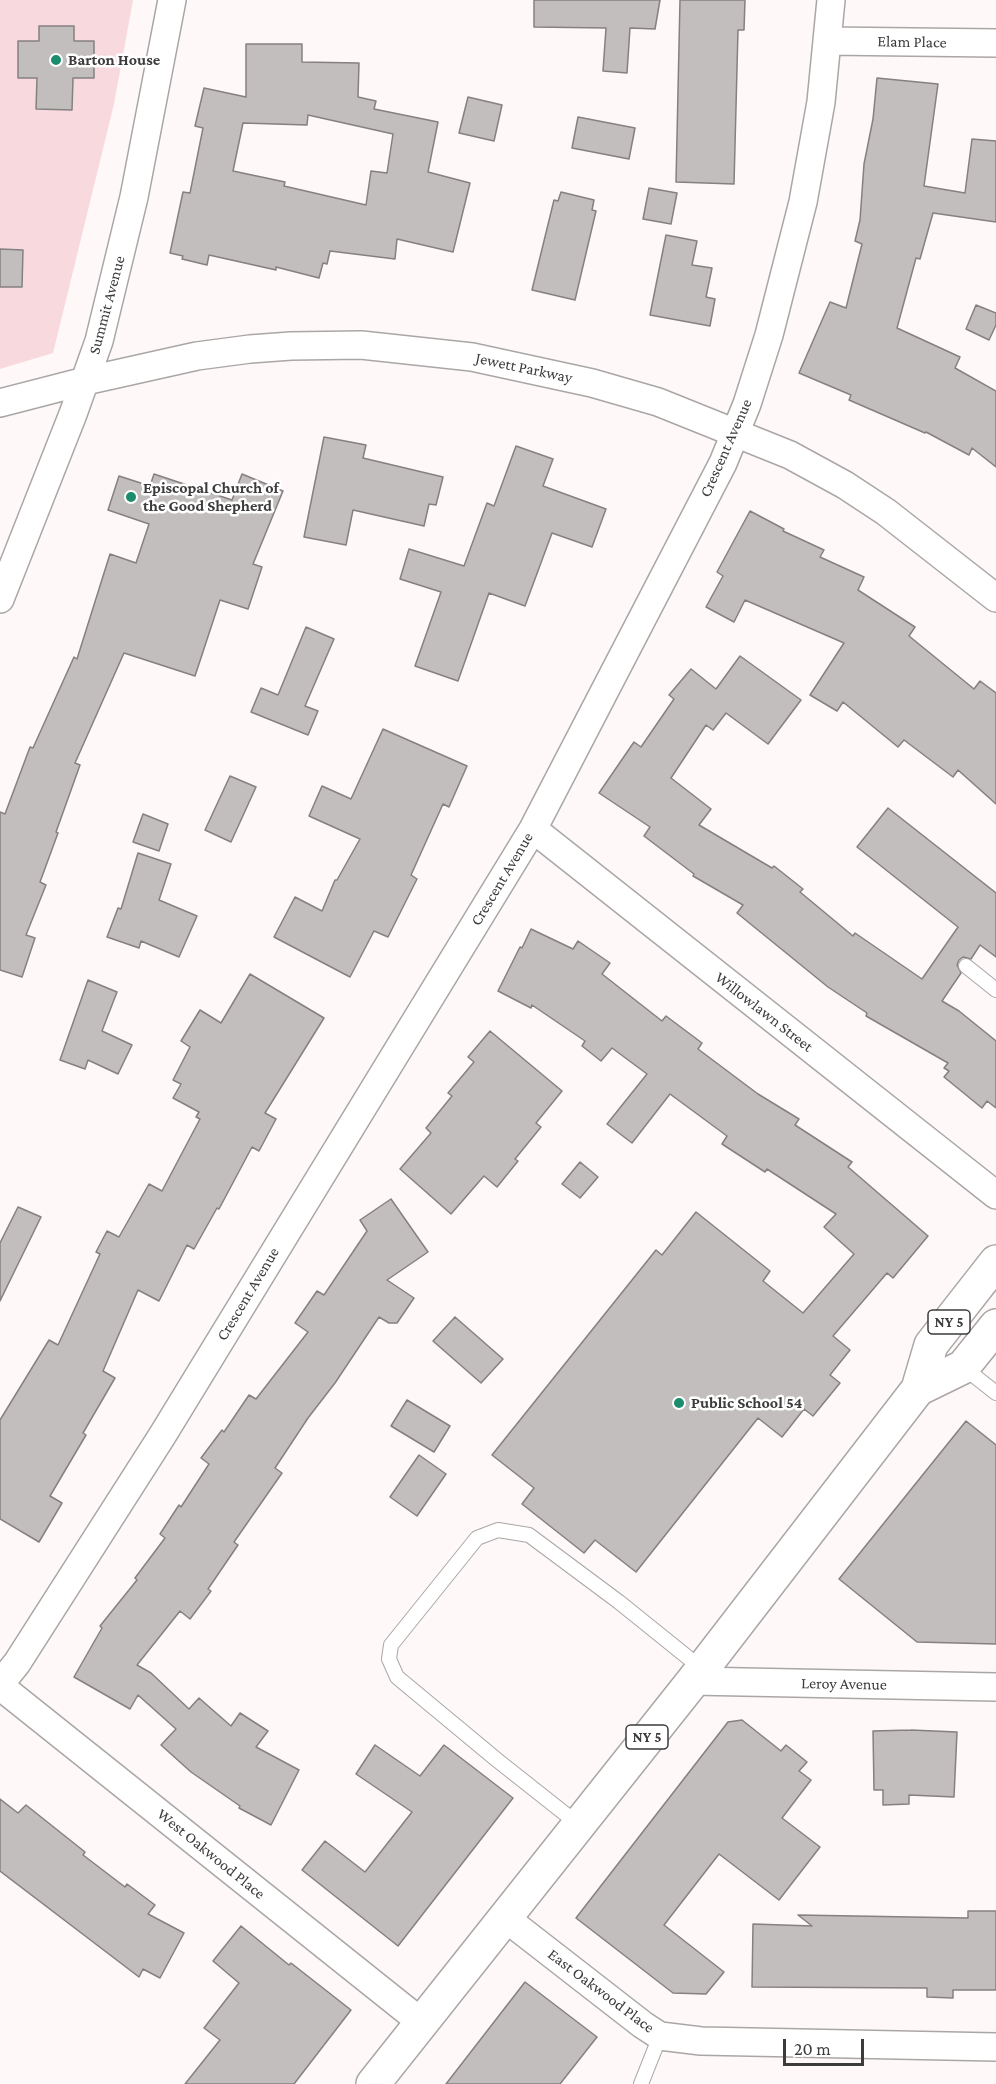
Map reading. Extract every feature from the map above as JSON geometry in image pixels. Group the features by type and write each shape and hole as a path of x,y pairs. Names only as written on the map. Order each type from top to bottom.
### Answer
{"main road":[{"name":"NY 5","path":"373,2084 697,1675 918,1389 931,1346 996,1262"},
{"name":"NY 5","path":"918,1389 963,1367 996,1326"}],"street":[{"name":"Summit Avenue","path":"0,599 86,381 99,341 134,198 172,0"},
{"name":"Crescent Avenue","path":"0,1685 17,1663 162,1436 533,829 723,464 769,335 803,202 816,138 831,0"},
{"name":"Elam Place","path":"827,40 996,43"},
{"name":"Jewett Parkway","path":"0,403 197,356 291,346 361,345 472,357 518,366 592,383 658,402 790,455 845,485 886,512 996,598"},
{"name":"Willowlawn Street","path":"533,829 996,1195"},
{"name":"Leroy Avenue","path":"697,1675 996,1687"},
{"name":"West Oakwood Place","path":"0,1685 421,2022"},
{"name":"East Oakwood Place","path":"504,1917 660,2036 701,2041 996,2047"}],"lane":[{"path":"966,966 996,990"},
{"path":"963,1367 996,1393"},
{"path":"578,1824 397,1677 389,1659 391,1645 477,1538 498,1530 529,1534 619,1602 697,1675"},
{"path":"641,2084 660,2036"}],"shaded area":[{"path":"0,0 133,0 114,104 53,353 0,369"}],"building":[{"path":"534,0 660,0 655,29 630,28 627,73 603,71 606,28 534,27"},
{"path":"680,0 745,0 744,30 738,30 734,184 676,182"},
{"name":"Barton House","path":"39,26 74,26 74,41 94,41 94,78 73,78 72,110 36,109 37,78 18,78 18,41 39,41"},
{"path":"246,44 302,44 302,62 359,63 358,97 376,101 374,109 438,122 428,172 470,183 453,252 397,239 395,259 330,251 327,264 323,263 319,278 276,267 276,270 209,255 207,265 182,259 183,256 170,253 183,192 190,193 203,128 195,126 204,88 246,97","holes":["308,115 393,134 387,173 371,171 366,205 284,186 285,182 233,171 243,123 307,125"]},
{"path":"877,78 938,84 924,186 965,193 972,139 996,141 996,222 933,213 920,259 916,258 897,328 960,357 955,368 996,391 996,467 972,448 969,455 926,432 849,400 851,395 799,373 830,302 846,308 862,244 855,241 860,220 864,164 873,119"},
{"path":"468,97 502,105 494,141 459,133"},
{"path":"578,117 635,128 629,159 572,148"},
{"path":"649,188 677,193 671,224 643,219"},
{"path":"561,192 594,200 592,210 596,211 575,300 532,290 554,200 558,201"},
{"path":"666,235 697,241 692,265 712,268 706,297 715,299 710,326 650,315"},
{"path":"0,249 23,250 22,287 0,287"},
{"path":"976,305 996,313 996,325 989,340 966,329"},
{"path":"324,437 366,445 363,458 443,477 436,505 429,504 424,526 353,510 346,545 304,537"},
{"path":"516,446 553,459 543,486 606,509 592,547 552,533 525,606 489,593 458,681 415,666 441,592 400,579 409,549 464,566 487,503 494,506"},
{"path":"154,474 232,500 242,474 283,491 253,564 262,567 248,609 220,600 195,676 124,653 75,763 80,765 40,882 46,885 26,935 35,938 22,977 0,970 0,812 5,814 30,747 33,748 74,657 77,659 110,554 136,563 149,524 108,510 119,476 150,486"},
{"path":"750,511 784,529 783,531 824,550 820,557 864,577 858,590 915,627 909,636 974,689 980,681 996,693 996,804 958,770 953,777 904,740 898,747 843,702 837,711 810,695 844,643 745,600 734,622 706,607 723,576 717,572"},
{"path":"306,627 334,639 305,706 318,711 308,735 251,712 261,688 278,695"},
{"path":"740,656 801,700 768,744 726,713 713,730 706,725 671,778 711,809 699,825 772,868 774,866 803,889 800,892 853,936 855,933 922,979 958,927 857,847 888,808 996,893 996,957 980,945 971,959 963,957 959,960 957,965 961,973 942,1001 959,1011 996,1041 996,1108 987,1101 982,1108 944,1077 949,1071 944,1068 948,1063 866,1016 867,1013 828,987 737,913 743,905 693,876 694,874 644,836 650,827 599,793 634,742 641,747 674,699 669,695 691,669 716,689"},
{"path":"383,729 467,766 449,807 443,804 411,875 417,879 388,937 374,931 350,977 274,937 295,897 322,911 335,880 360,839 309,816 322,786 351,799"},
{"path":"230,776 256,787 231,842 205,830"},
{"path":"143,814 168,824 159,851 133,842"},
{"path":"138,853 171,864 159,900 197,916 179,957 141,941 139,948 107,937 118,908 121,909"},
{"path":"531,929 573,949 578,941 610,963 602,974 662,1021 666,1016 702,1043 698,1049 758,1094 799,1119 795,1125 852,1162 848,1167 928,1236 893,1278 887,1273 833,1336 850,1350 830,1375 840,1383 813,1416 804,1409 782,1437 758,1418 636,1572 595,1540 584,1553 522,1504 534,1488 492,1455 656,1250 662,1255 696,1212 770,1271 763,1281 803,1313 854,1254 824,1227 836,1214 767,1169 765,1172 722,1144 727,1136 670,1094 632,1143 607,1124 647,1074 612,1048 601,1061 582,1046 585,1041 532,1005 531,1008 498,991"},
{"path":"250,974 324,1018 265,1113 276,1119 259,1151 252,1147 219,1209 217,1208 194,1249 187,1245 159,1301 138,1290 103,1371 115,1378 83,1433 86,1435 50,1496 62,1503 39,1542 0,1519 0,1420 49,1340 58,1345 100,1254 96,1252 107,1231 119,1237 149,1184 162,1191 200,1119 196,1117 199,1112 173,1098 181,1084 173,1080 190,1047 181,1041 200,1010 221,1023"},
{"path":"88,980 117,992 102,1031 132,1045 118,1074 88,1060 85,1069 60,1060"},
{"path":"490,1031 562,1091 536,1123 541,1127 515,1159 518,1161 497,1187 484,1176 451,1214 400,1169 431,1133 426,1128 452,1096 448,1093 474,1062 468,1057"},
{"path":"580,1162 598,1177 580,1198 562,1184"},
{"path":"391,1199 428,1252 387,1280 414,1298 397,1323 389,1323 379,1317 275,1468 282,1473 234,1542 238,1545 208,1589 211,1591 190,1619 180,1611 137,1665 151,1673 189,1709 199,1698 231,1726 240,1713 268,1731 256,1747 299,1770 271,1825 239,1808 240,1806 191,1772 161,1745 176,1729 138,1695 130,1709 74,1677 102,1628 100,1626 137,1580 135,1578 165,1538 160,1534 209,1464 201,1458 222,1430 224,1432 249,1395 256,1399 308,1332 295,1323 317,1291 324,1295 367,1231 360,1220"},
{"path":"18,1207 41,1217 0,1301 0,1243"},
{"path":"455,1317 503,1359 481,1383 433,1341"},
{"path":"407,1400 450,1426 434,1452 391,1426"},
{"path":"966,1421 996,1445 996,1644 917,1642 839,1579"},
{"path":"419,1455 446,1474 417,1516 390,1497"},
{"path":"742,1720 781,1751 786,1745 807,1762 799,1771 811,1780 782,1818 820,1847 779,1900 719,1854 664,1925 724,1972 706,1994 673,1993 576,1918 728,1722"},
{"path":"873,1731 957,1732 954,1797 909,1795 909,1804 883,1805 883,1790 874,1790"},
{"path":"375,1745 420,1776 444,1745 513,1798 398,1946 302,1870 325,1841 365,1872 412,1812 356,1774"},
{"path":"0,1799 18,1813 26,1805 85,1852 83,1855 125,1887 127,1884 155,1905 148,1914 184,1933 160,1978 143,1969 139,1977 0,1871"},
{"path":"968,1911 996,1911 996,1990 953,1990 953,1998 927,1997 927,1988 752,1987 753,1924 812,1926 798,1915 968,1918"},
{"path":"241,1926 289,1965 291,1963 351,2010 294,2084 185,2084 220,2040 204,2028 239,1983 213,1961"},
{"path":"525,1982 597,2037 560,2084 446,2084"}],"place":[{"name":"Barton House","path":"56,60"},
{"name":"Episcopal Church of the Good Shepherd","path":"131,497"},
{"name":"Public School 54","path":"679,1403"}]}
